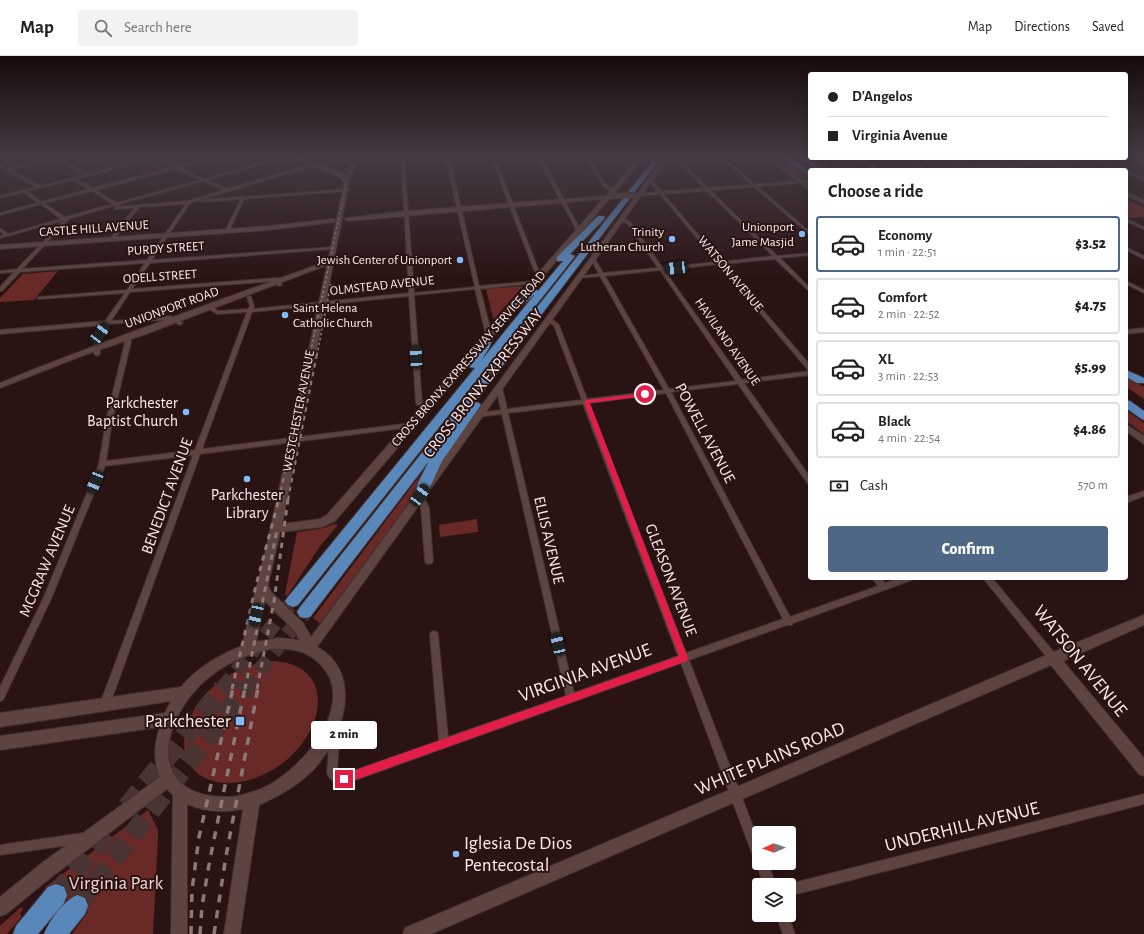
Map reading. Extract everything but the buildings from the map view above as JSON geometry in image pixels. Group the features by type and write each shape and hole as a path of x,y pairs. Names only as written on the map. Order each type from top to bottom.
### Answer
{"highway":[{"name":"CROSS BRONX EXPRESSWAY","path":"611,206 621,196"},
{"name":"CROSS BRONX EXPRESSWAY","path":"305,612 628,196"},
{"name":"CROSS BRONX EXPRESSWAY","path":"292,601 604,215 567,251 529,296 510,311"},
{"path":"520,335 552,305 590,255 605,242"},
{"path":"330,555 413,438 475,362 484,348 489,335"},
{"path":"420,495 426,476 469,415 502,358"},
{"path":"1128,373 1142,382"},
{"path":"1128,394 1144,406"},
{"path":"1128,404 1144,416"},
{"path":"24,934 56,895"},
{"path":"55,934 77,906"}],"main road":[{"name":"WESTCHESTER AVENUE","path":"248,649 263,586 330,264 335,223 344,196"},
{"path":"348,219 596,196"},
{"name":"CROSS BRONX EXPRESSWAY SERVICE ROAD","path":"275,529 327,521 610,196"},
{"name":"CROSS BRONX EXPRESSWAY SERVICE ROAD","path":"308,648 639,196"},
{"path":"1130,196 1144,202"},
{"name":"CASTLE HILL AVENUE","path":"0,247 335,223"},
{"name":"UNIONPORT ROAD","path":"0,386 177,322 330,264"},
{"name":"UNIONPORT ROAD","path":"211,309 249,297 279,284"},
{"name":"UNIONPORT ROAD","path":"0,393 97,351"},
{"path":"1128,429 1144,441"},
{"path":"263,586 267,595 299,627 304,635 308,648"},
{"name":"WHITE PLAINS ROAD","path":"411,934 1144,620"},
{"path":"277,643 292,644 308,648 324,659 334,673 339,692 337,715 325,742 306,767 282,785 252,799 230,804 213,804 197,801 180,792 169,779 163,766 161,751 163,735 169,719 184,693 213,667 248,649 277,643"},
{"name":"WATSON AVENUE","path":"1054,658 1144,769"},
{"path":"0,720 184,693"},
{"path":"0,743 169,719"},
{"path":"0,908 169,779"},
{"path":"179,934 180,792"},
{"path":"235,931 252,799"}],"street":[{"path":"31,196 63,218 67,219"},
{"path":"0,214 70,196"},
{"path":"103,196 122,208"},
{"path":"0,237 148,196"},
{"path":"97,351 100,333 189,202 208,196"},
{"path":"239,196 243,198"},
{"path":"100,209 269,196"},
{"path":"405,196 420,404 426,408"},
{"path":"457,196 489,335"},
{"path":"508,196 536,270 542,274"},
{"path":"560,196 579,231"},
{"name":"WATSON AVENUE","path":"663,196 808,367"},
{"path":"714,196 808,289"},
{"path":"766,196 808,232"},
{"path":"227,231 243,198"},
{"path":"112,239 138,206"},
{"path":"0,290 67,219"},
{"name":"HAVILAND AVENUE","path":"621,219 629,223 808,479"},
{"path":"1128,221 1144,228"},
{"path":"1128,223 1144,221"},
{"path":"0,229 7,235"},
{"name":"PURDY STREET","path":"0,272 333,248"},
{"path":"1128,249 1144,258"},
{"path":"580,277 808,254"},
{"name":"POWELL AVENUE","path":"593,259 668,392 789,622"},
{"name":"ODELL STREET","path":"39,298 277,279 279,284"},
{"name":"OLMSTEAD AVENUE","path":"211,309 217,312 250,310 535,282"},
{"path":"1128,283 1144,292"},
{"name":"BENEDICT AVENUE","path":"105,704 252,306 249,297"},
{"path":"0,332 167,318 177,322"},
{"name":"GLEASON AVENUE","path":"548,319 556,325 752,837"},
{"path":"1131,326 1141,330"},
{"path":"1128,332 1141,330"},
{"name":"MCGRAW AVENUE","path":"0,697 51,589 102,464 109,421 128,340"},
{"path":"478,415 808,373"},
{"name":"ELLIS AVENUE","path":"499,387 571,699"},
{"path":"102,464 412,425"},
{"path":"1128,499 1144,493"},
{"path":"420,495 426,508 429,561"},
{"path":"878,580 883,587"},
{"name":"VIRGINIA AVENUE","path":"337,715 331,768 334,776 340,779 349,778 903,580"},
{"name":"WATSON AVENUE","path":"989,580 1054,658"},
{"path":"434,635 444,744"},
{"name":"UNDERHILL AVENUE","path":"796,888 1144,800"},
{"path":"0,850 90,838"},
{"path":"785,922 789,934"}],"green space":[{"path":"1128,200 1144,207 1144,217 1129,218"},
{"path":"58,271 34,300 0,302 0,298 23,274"},
{"path":"523,286 494,319 486,289"},
{"path":"1128,378 1144,387 1144,399 1128,388"},
{"path":"1128,411 1144,423 1144,434 1128,422"},
{"path":"424,470 410,502 320,623 313,618"},
{"path":"477,519 478,532 440,537 439,525"},
{"path":"334,524 338,525 321,545 287,596 285,594 297,532 324,528"},
{"path":"273,661 292,664 305,672 314,683 318,696 317,710 313,725 305,740 281,765 258,777 241,782 227,783 212,781 202,776 194,770 190,764 184,745 187,724 196,706 213,687 235,672 260,663"},
{"name":"Virginia Park","path":"148,810 158,830 153,934 72,934 88,912 44,888"},
{"path":"21,907 23,909 20,914 22,916 7,934 0,934 0,926"}],"tunnel":[{"path":"222,689 293,601"},
{"path":"245,689 305,612"},
{"path":"127,807 223,688"},
{"path":"77,906 246,688"},
{"path":"56,895 111,827"}],"railway":[{"path":"310,355 343,196"},
{"path":"317,355 331,283"},
{"path":"279,500 310,354"},
{"path":"288,500 317,354"},
{"path":"232,689 256,585 279,499"},
{"path":"257,689 274,601 288,499"},
{"path":"245,689 277,530"},
{"path":"191,934 192,890 199,837 233,688"},
{"path":"200,934 202,906 210,859 245,688"},
{"path":"214,934 226,856 258,688"}],"place":[{"name":"Unionport Jame Masjid","path":"802,234"},
{"name":"Trinity Lutheran Church","path":"672,239"},
{"name":"Jewish Center of Unionport","path":"460,260"},
{"name":"Saint Helena Catholic Church","path":"285,315"},
{"name":"Parkchester Baptist Church","path":"186,412"},
{"name":"Parkchester Library","path":"247,479"},
{"name":"Parkchester","path":"240,721"},
{"name":"Iglesia De Dios Pentecostal","path":"456,854"}],"route":[{"path":"344,779 432,749 684,658 586,402 645,394"}]}
